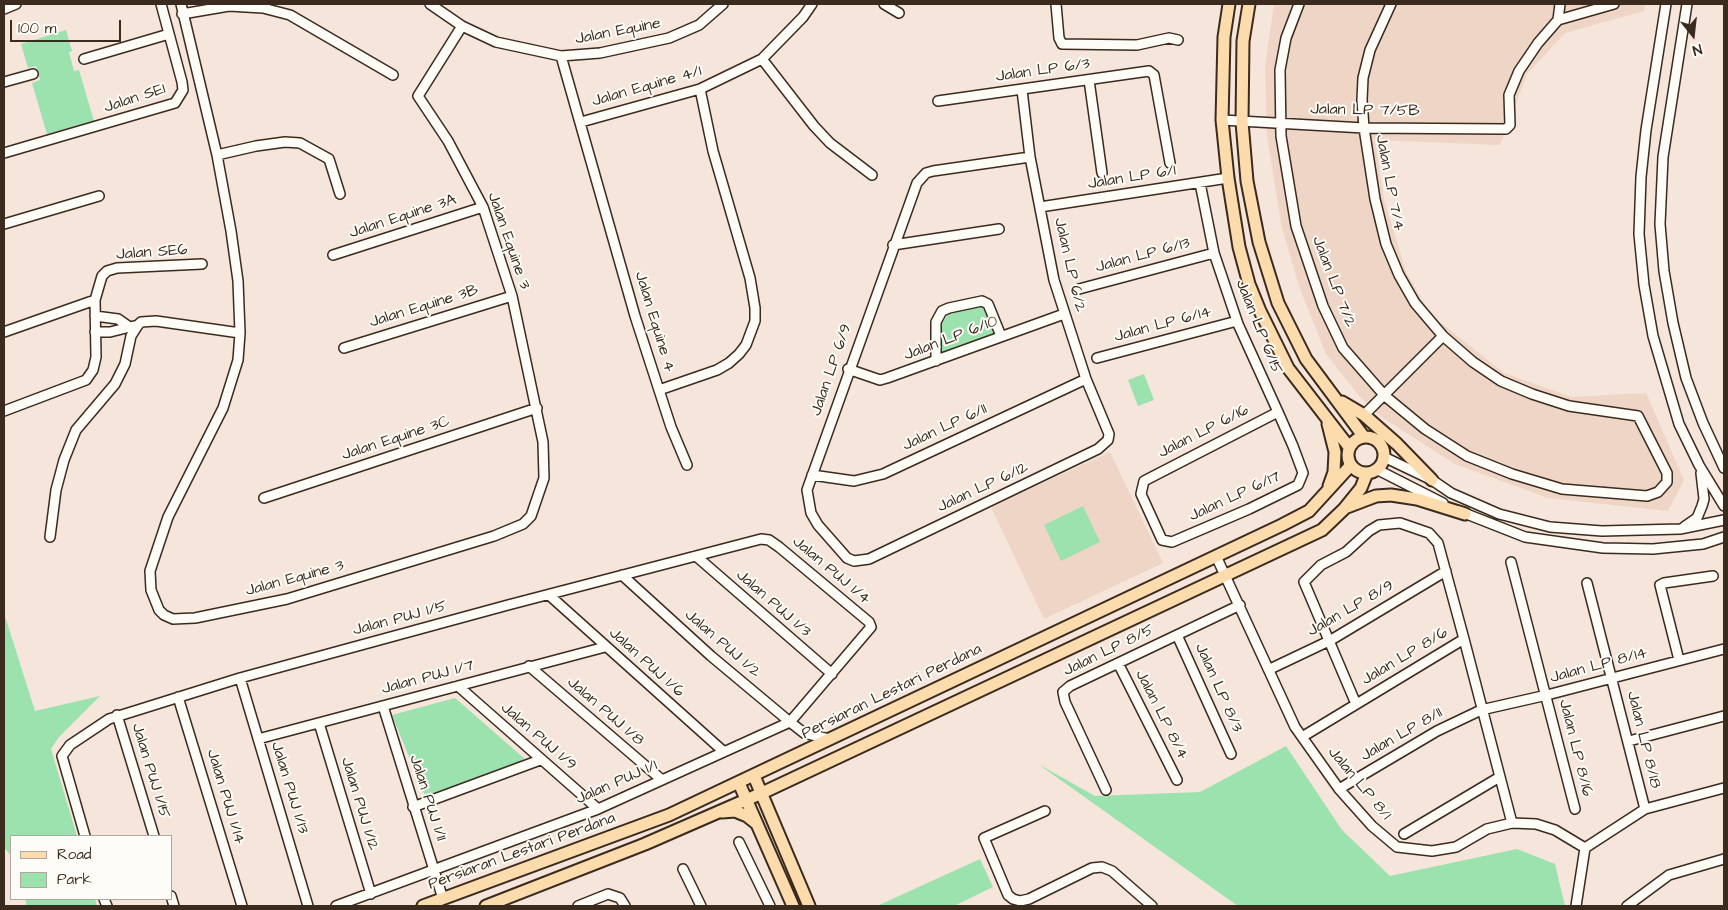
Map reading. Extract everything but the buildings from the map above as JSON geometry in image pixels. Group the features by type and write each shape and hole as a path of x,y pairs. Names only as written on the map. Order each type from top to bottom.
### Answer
{"main road":[{"path":"1229,4 1224,36 1222,120 1228,178 1239,247 1249,284 1288,368 1349,447"},
{"path":"1250,4 1243,41 1242,122 1247,181 1259,242 1271,282 1286,320 1306,359 1364,437"},
{"path":"1338,400 1364,416 1397,444 1432,480"},
{"path":"1324,416 1335,452 1334,472 1326,494"},
{"path":"486,906 564,877 762,793 1322,530 1344,509 1384,457 1383,449 1379,442 1372,438 1364,437 1355,440 1349,447 1348,456 1351,465 1358,471 1372,471"},
{"name":"Persiaran Lestari Perdana","path":"423,906 600,842 754,776 1308,511 1326,494 1351,465"},
{"path":"1344,509 1376,496 1392,495 1417,499 1465,514"},
{"path":"998,659 1008,678"},
{"path":"754,776 809,906"},
{"path":"739,783 793,906"},
{"path":"770,812 774,798 784,783"},
{"path":"718,812 735,811 747,816 759,825"}],"street":[{"path":"4,9 16,4"},
{"name":"Jalan SE1","path":"4,153 175,103 180,98 183,90 161,4"},
{"name":"Jalan Equine 3","path":"181,4 217,155 231,231 238,281 240,333 238,360 223,408 168,517 150,571 151,590 160,610 164,615 174,618 195,618 287,599 462,547 523,524 531,516 544,478 543,442 512,296 483,207 448,141 418,96 462,26"},
{"name":"Jalan Equine","path":"430,4 462,26 496,42 562,56 600,53 669,38 699,25 723,4"},
{"name":"Jalan Equine 4/1","path":"581,122 700,89 762,59 803,17 812,4"},
{"path":"884,4 899,13"},
{"path":"1056,4 1059,38 1062,44 1137,45 1169,38 1178,40"},
{"name":"Jalan LP 7/2","path":"1298,4 1286,38 1280,70 1279,123 1296,226 1323,306 1343,348 1385,396 1461,454 1551,487 1647,496 1658,492 1667,482"},
{"name":"Jalan LP 7/4","path":"1391,4 1370,50 1363,78 1364,128 1374,199 1386,244 1399,276 1415,303 1443,336 1473,362 1501,381 1532,394 1569,406 1638,416 1661,458 1667,473 1667,482"},
{"path":"1560,4 1558,20 1614,4"},
{"path":"1666,4 1646,130 1641,177 1640,234 1644,285 1653,336 1679,424 1699,465 1724,506"},
{"path":"1687,4 1663,157 1660,224 1664,271 1673,323 1686,378 1703,423 1724,468"},
{"path":"182,14 229,6 263,8 290,16 393,75"},
{"name":"Jalan LP 7/5B","path":"1222,120 1364,128 1506,129 1510,125 1509,95 1519,71 1538,42 1558,20"},
{"path":"84,59 169,34"},
{"name":"Jalan Equine 4","path":"562,56 635,316 659,390 717,370 729,363 746,345 755,321 755,308 750,278 713,152 700,89"},
{"path":"762,59 814,126 830,143 872,175"},
{"name":"Jalan LP 6/3","path":"938,101 1146,71 1152,72 1170,163"},
{"path":"4,82 33,74"},
{"path":"1089,80 1102,173"},
{"name":"Jalan LP 6/2","path":"1022,90 1030,157 1054,280 1086,379 1109,434 1108,440"},
{"path":"217,155 256,146 285,142 300,143 329,158 340,194"},
{"name":"Jalan LP 6/9","path":"869,559 854,561 847,558 818,525 808,502 806,490 848,369 917,183 926,173 933,171 1030,157"},
{"name":"Jalan LP 6/1","path":"1040,207 1228,178"},
{"name":"Jalan LP 6/15","path":"1200,183 1214,253 1237,321 1302,468 1302,478"},
{"path":"4,224 100,196"},
{"name":"Jalan Equine 3A","path":"333,255 483,207"},
{"path":"893,245 999,229"},
{"name":"Jalan LP 6/13","path":"1079,288 1214,253"},
{"name":"Jalan SE6","path":"4,411 86,380 93,370 96,357 95,300 102,276 112,269 202,264"},
{"name":"Jalan Equine 3B","path":"344,348 512,296"},
{"path":"4,332 95,300"},
{"path":"936,361 936,322 942,311 949,308 982,301 988,304 1001,336"},
{"name":"Jalan LP 6/10","path":"848,369 880,380 1064,314"},
{"path":"94,316 118,319 128,326"},
{"path":"50,537 56,490 64,460 76,430 115,384 125,364 131,336 138,325 141,322 156,321 240,333"},
{"name":"Jalan LP 6/14","path":"1097,358 1237,321"},
{"path":"95,332 110,332 138,325"},
{"path":"1364,416 1443,336"},
{"name":"Jalan LP 6/11","path":"812,475 854,481 883,474 1086,379"},
{"path":"659,390 687,465"},
{"name":"Jalan Equine 3C","path":"264,498 537,408"},
{"name":"Jalan LP 6/16","path":"1176,540 1167,542 1159,536 1141,494 1144,481 1278,412"},
{"name":"Jalan LP 6/12","path":"869,559 1098,448 1108,440"},
{"path":"1384,457 1432,480 1451,493 1499,514 1550,527 1602,531 1680,530 1724,520"},
{"path":"1680,530 1697,518 1702,506 1703,484 1699,465"},
{"path":"1372,471 1465,514 1525,537 1603,548 1653,549 1704,544 1724,537"},
{"name":"Jalan LP 6/17","path":"1176,540 1250,509 1298,485 1302,478"},
{"path":"1356,704 1304,580 1321,566 1346,552 1369,531 1379,525 1400,523 1418,528 1429,534 1438,543 1464,639"},
{"name":"Jalan PUJ 1/5","path":"85,835 62,756 70,745 117,715 240,678 549,595 761,539 769,540"},
{"name":"Jalan PUJ 1/4","path":"769,540 869,622 871,627"},
{"name":"Jalan PUJ 1/3","path":"696,556 832,674"},
{"name":"Jalan LP 8/1","path":"1216,556 1302,737 1339,789 1381,834 1397,847 1407,850 1445,851 1487,830 1512,823 1525,822 1547,828 1585,848"},
{"name":"Jalan LP 8/16","path":"1511,562 1575,809"},
{"name":"Jalan LP 8/9","path":"1270,669 1330,640 1446,571"},
{"name":"Jalan PUJ 1/2","path":"622,576 711,656 790,722 804,733 829,739"},
{"path":"1679,660 1660,585 1713,576"},
{"name":"Jalan LP 8/18","path":"1587,583 1645,809"},
{"name":"Jalan PUJ 1/6","path":"549,595 723,751"},
{"name":"Jalan LP 8/5","path":"1106,790 1065,702 1063,692 1070,686 1240,605"},
{"name":"Jalan PUJ 1/1","path":"336,906 598,809 790,722 871,627"},
{"name":"Jalan LP 8/3","path":"1177,635 1231,754"},
{"name":"Jalan LP 8/6","path":"1302,737 1464,639 1498,778 1512,823"},
{"name":"Jalan PUJ 1/7","path":"258,739 606,647"},
{"name":"Jalan LP 8/14","path":"1481,710 1613,679 1724,649"},
{"name":"Jalan LP 8/4","path":"1118,663 1177,780"},
{"name":"Jalan PUJ 1/8","path":"529,666 662,780"},
{"name":"Jalan PUJ 1/13","path":"240,678 308,906"},
{"name":"Jalan PUJ 1/9","path":"458,686 598,809"},
{"name":"Jalan PUJ 1/14","path":"178,697 242,906"},
{"name":"Jalan PUJ 1/11","path":"383,706 444,899"},
{"name":"Jalan LP 8/11","path":"1339,789 1437,731 1481,710"},
{"name":"Jalan PUJ 1/15","path":"117,715 154,835"},
{"path":"1629,741 1724,716"},
{"name":"Jalan PUJ 1/12","path":"319,723 371,894"},
{"path":"803,752 804,733"},
{"path":"414,807 540,760"},
{"path":"1404,834 1498,778"},
{"path":"1576,906 1585,848 1645,809 1724,788"},
{"path":"1045,811 984,838 1008,895 1020,901 1029,899 1092,868 1102,867 1112,872 1152,906"},
{"path":"739,842 770,906"},
{"path":"1627,906 1669,875 1724,859"},
{"path":"683,869 701,906"},
{"path":"578,906 608,894 614,895 624,904"}],"shaded area":[{"path":"1274,4 1645,4 1644,11 1565,33 1527,74 1500,145 1375,140 1384,199 1406,272 1431,315 1504,373 1572,397 1646,393 1684,480 1668,511 1548,498 1455,464 1380,416 1360,397 1326,354 1299,286 1282,228 1267,136 1265,66"},
{"path":"1110,452 1163,563 1044,619 991,507"}],"green space":[{"path":"66,30 72,51 69,52 74,71 79,70 94,121 47,134 32,83 40,80 36,66 28,68 21,44"},
{"path":"979,306 988,310 996,334 941,357 938,341 941,325 949,313"},
{"path":"1144,374 1154,400 1138,406 1128,380"},
{"path":"1083,506 1100,542 1061,561 1044,525"},
{"path":"4,613 35,711 100,696 59,737 51,749 77,835 10,835 10,854 4,848"},
{"path":"455,698 524,758 523,762 425,796 392,715"},
{"path":"1286,746 1342,830 1390,876 1517,849 1555,864 1565,906 1238,906 1038,764 1095,796 1200,792"},
{"path":"980,859 993,887 954,906 877,906"},
{"path":"26,900 95,900 97,906 26,906"}]}
